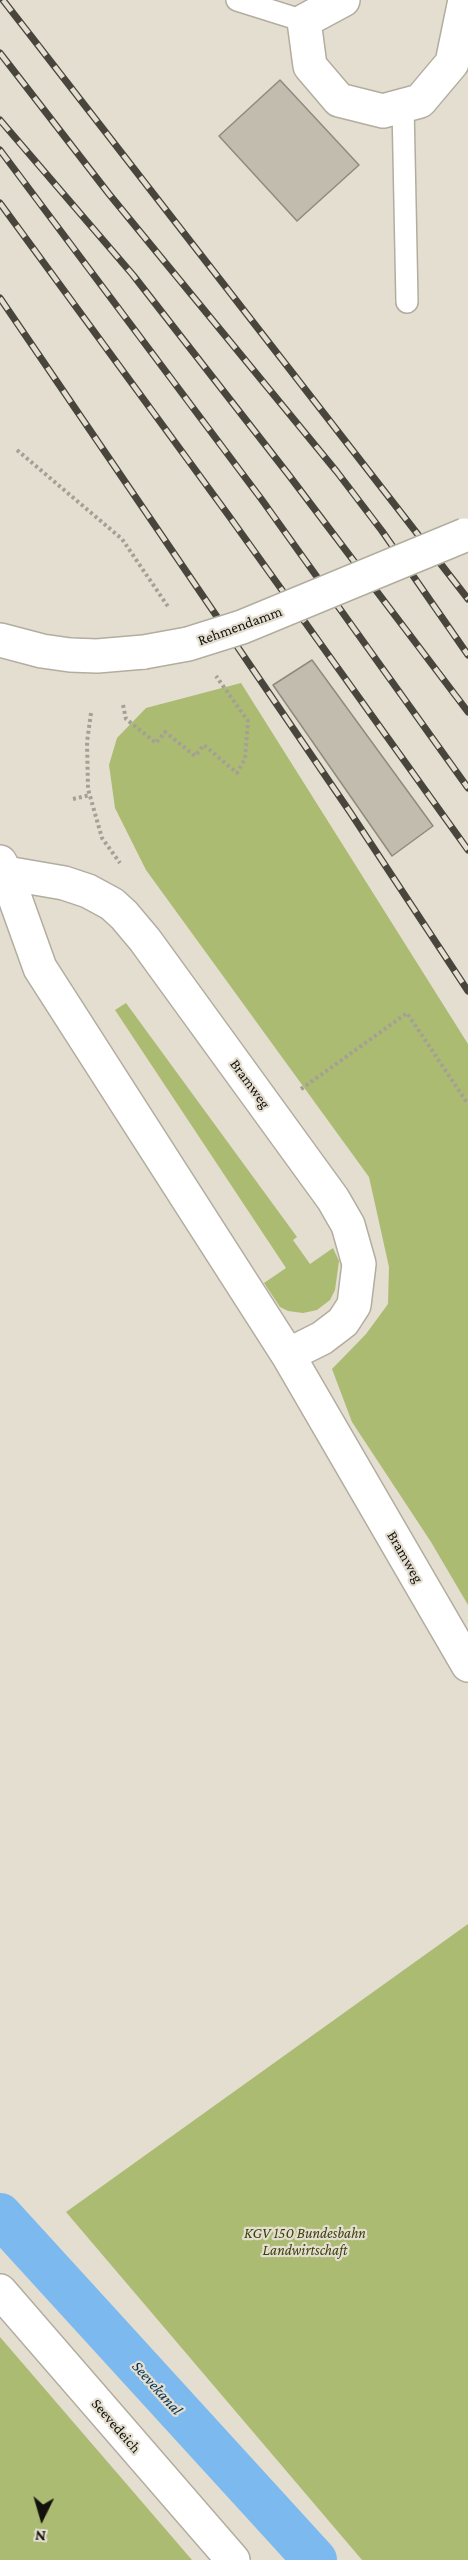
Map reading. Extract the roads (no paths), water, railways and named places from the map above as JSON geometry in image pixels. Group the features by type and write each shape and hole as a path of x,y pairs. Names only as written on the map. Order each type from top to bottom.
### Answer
{"street":[{"path":"343,0 304,21 310,66 339,100 383,111 420,101 452,63 465,0"},
{"name":"Rehmendamm","path":"0,640 42,651 97,656 144,652 188,644 242,627 466,535"},
{"name":"Bramweg","path":"3,868 64,883 88,891 112,904 145,940 333,1199 348,1225 359,1264 354,1305 343,1322 322,1338 288,1355"},
{"name":"Bramweg","path":"3,868 40,968 288,1355 468,1665"},
{"name":"Seevedeich","path":"0,2291 233,2560"}],"lane":[{"path":"237,0 304,21"},
{"path":"403,105 407,302"}],"waterway":[{"name":"Seevekanal","path":"0,2215 315,2560"}],"railway":[{"path":"3,0 468,599"},
{"path":"0,53 109,194 337,472 382,531 468,655"},
{"path":"0,120 133,275 288,474 468,712"},
{"path":"0,150 262,500 468,788"},
{"path":"0,203 229,516 468,850"},
{"path":"0,298 350,812 468,991"}],"park label":[{"name":"KGV 150 Bundesbahn Landwirtschaft","path":"305,2242"}]}
